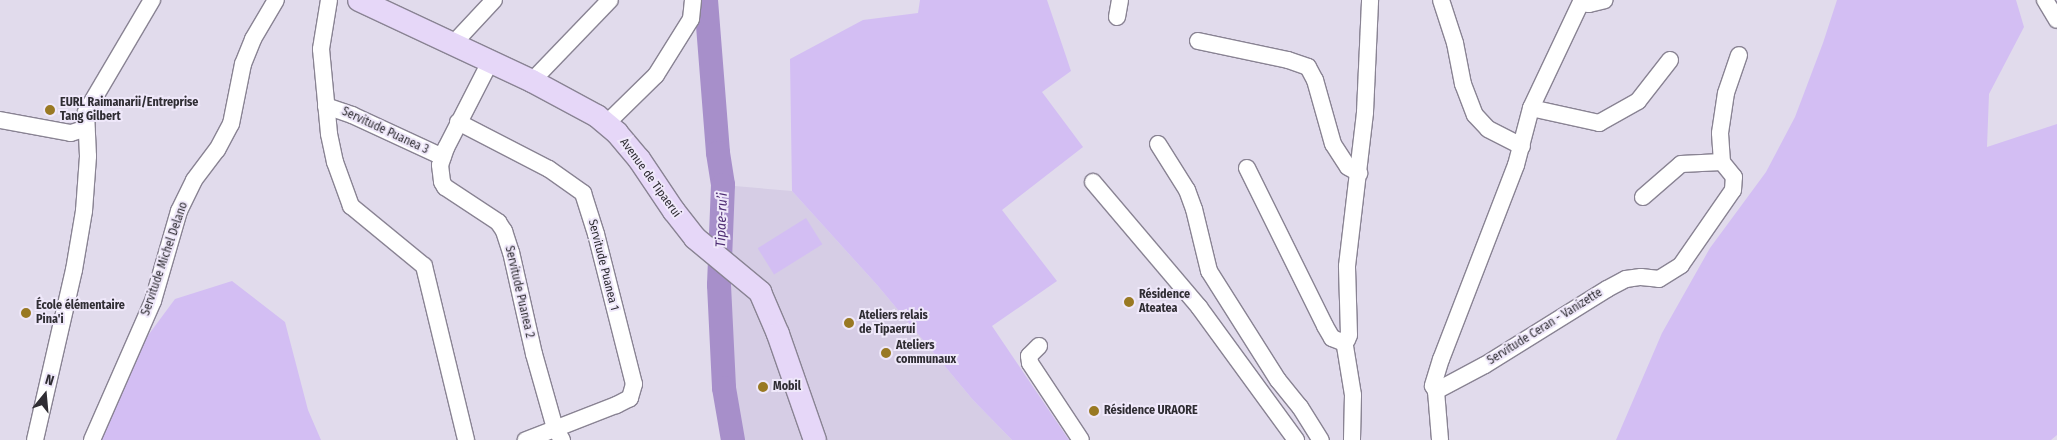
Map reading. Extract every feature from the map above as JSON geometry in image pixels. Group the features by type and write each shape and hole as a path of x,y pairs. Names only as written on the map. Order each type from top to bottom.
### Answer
{"main road":[{"name":"Avenue de Tipaerui","path":"370,2 532,81 597,116 606,124 639,159 682,222 710,250 760,292 778,334 815,440"}],"street":[{"path":"35,440 79,242 85,200 88,156 86,112 152,0"},
{"name":"Servitude Michel Delano","path":"92,440 152,300 180,211 194,180 217,150 231,124 243,64 253,39 276,0"},
{"path":"329,0 321,49 326,106 334,162 351,206 424,266 466,440"},
{"path":"453,44 494,0"},
{"path":"532,81 610,0"},
{"path":"606,124 656,75 691,19 693,0"},
{"path":"1117,17 1120,0"},
{"path":"1352,440 1353,395 1344,340 1349,334 1347,266 1365,112 1370,0"},
{"path":"1441,0 1455,42 1463,84 1475,115 1488,129 1522,146"},
{"path":"1440,440 1436,391 1433,386 1441,359 1522,146 1531,108 1540,85 1582,2 1589,4 1604,0"},
{"path":"2045,0 2057,20"},
{"path":"1198,41 1288,60 1308,67 1315,80 1333,144 1348,167 1358,173"},
{"name":"Servitude Ceran - Vanizette","path":"1436,391 1485,365 1626,279 1641,277 1659,280 1681,265 1734,190 1734,177 1722,162 1720,149 1721,114 1739,54"},
{"path":"1531,108 1599,123 1638,101 1670,60"},
{"name":"Servitude Puanea 2","path":"490,62 458,122 440,165 441,176 445,187 498,222 504,231 511,252 534,354 558,434"},
{"name":"Servitude Puanea 3","path":"326,106 443,158"},
{"path":"0,120 71,134 86,128"},
{"name":"Servitude Puanea 1","path":"458,122 549,169 583,194 588,208 634,390 630,398 558,434"},
{"path":"1158,144 1187,190 1194,209 1209,272 1278,380 1300,406 1321,440"},
{"path":"1643,196 1681,164 1722,162"},
{"path":"1247,168 1332,338 1344,340"},
{"path":"1093,182 1199,307 1296,440"},
{"path":"1039,346 1029,356 1030,363 1081,440"},
{"path":"526,440 558,434"}],"shaded area":[{"path":"920,0 1047,0 1071,71 1042,92 1083,147 1002,210 1057,281 992,326 1069,440 1012,440 973,400 878,286 792,191 790,59 863,20 918,13"},
{"path":"1837,0 2016,0 2024,27 1989,94 1987,147 2057,124 2057,435 2051,440 1616,440 1662,333 1710,248 1766,172 1795,117"},
{"path":"723,185 792,191 878,286 973,400 1012,440 733,440 724,388 719,285"},
{"path":"806,218 822,244 774,274 758,248"},
{"path":"232,281 285,322 308,410 321,440 96,440 112,384 175,299"}],"waterway":[{"name":"Tipae-ru’i","path":"706,0 718,153 723,185 719,285 724,388 733,440"}],"place":[{"name":"EURL Raimanarii/Entreprise Tang Gilbert","path":"50,110"},
{"name":"Résidence Ateatea","path":"1129,302"},
{"name":"École élémentaire Pina'i","path":"26,313"},
{"name":"Ateliers relais de Tipaerui","path":"849,323"},
{"name":"Ateliers communaux","path":"886,353"},
{"name":"Mobil","path":"763,387"},
{"name":"Résidence URAORE","path":"1094,411"}]}
